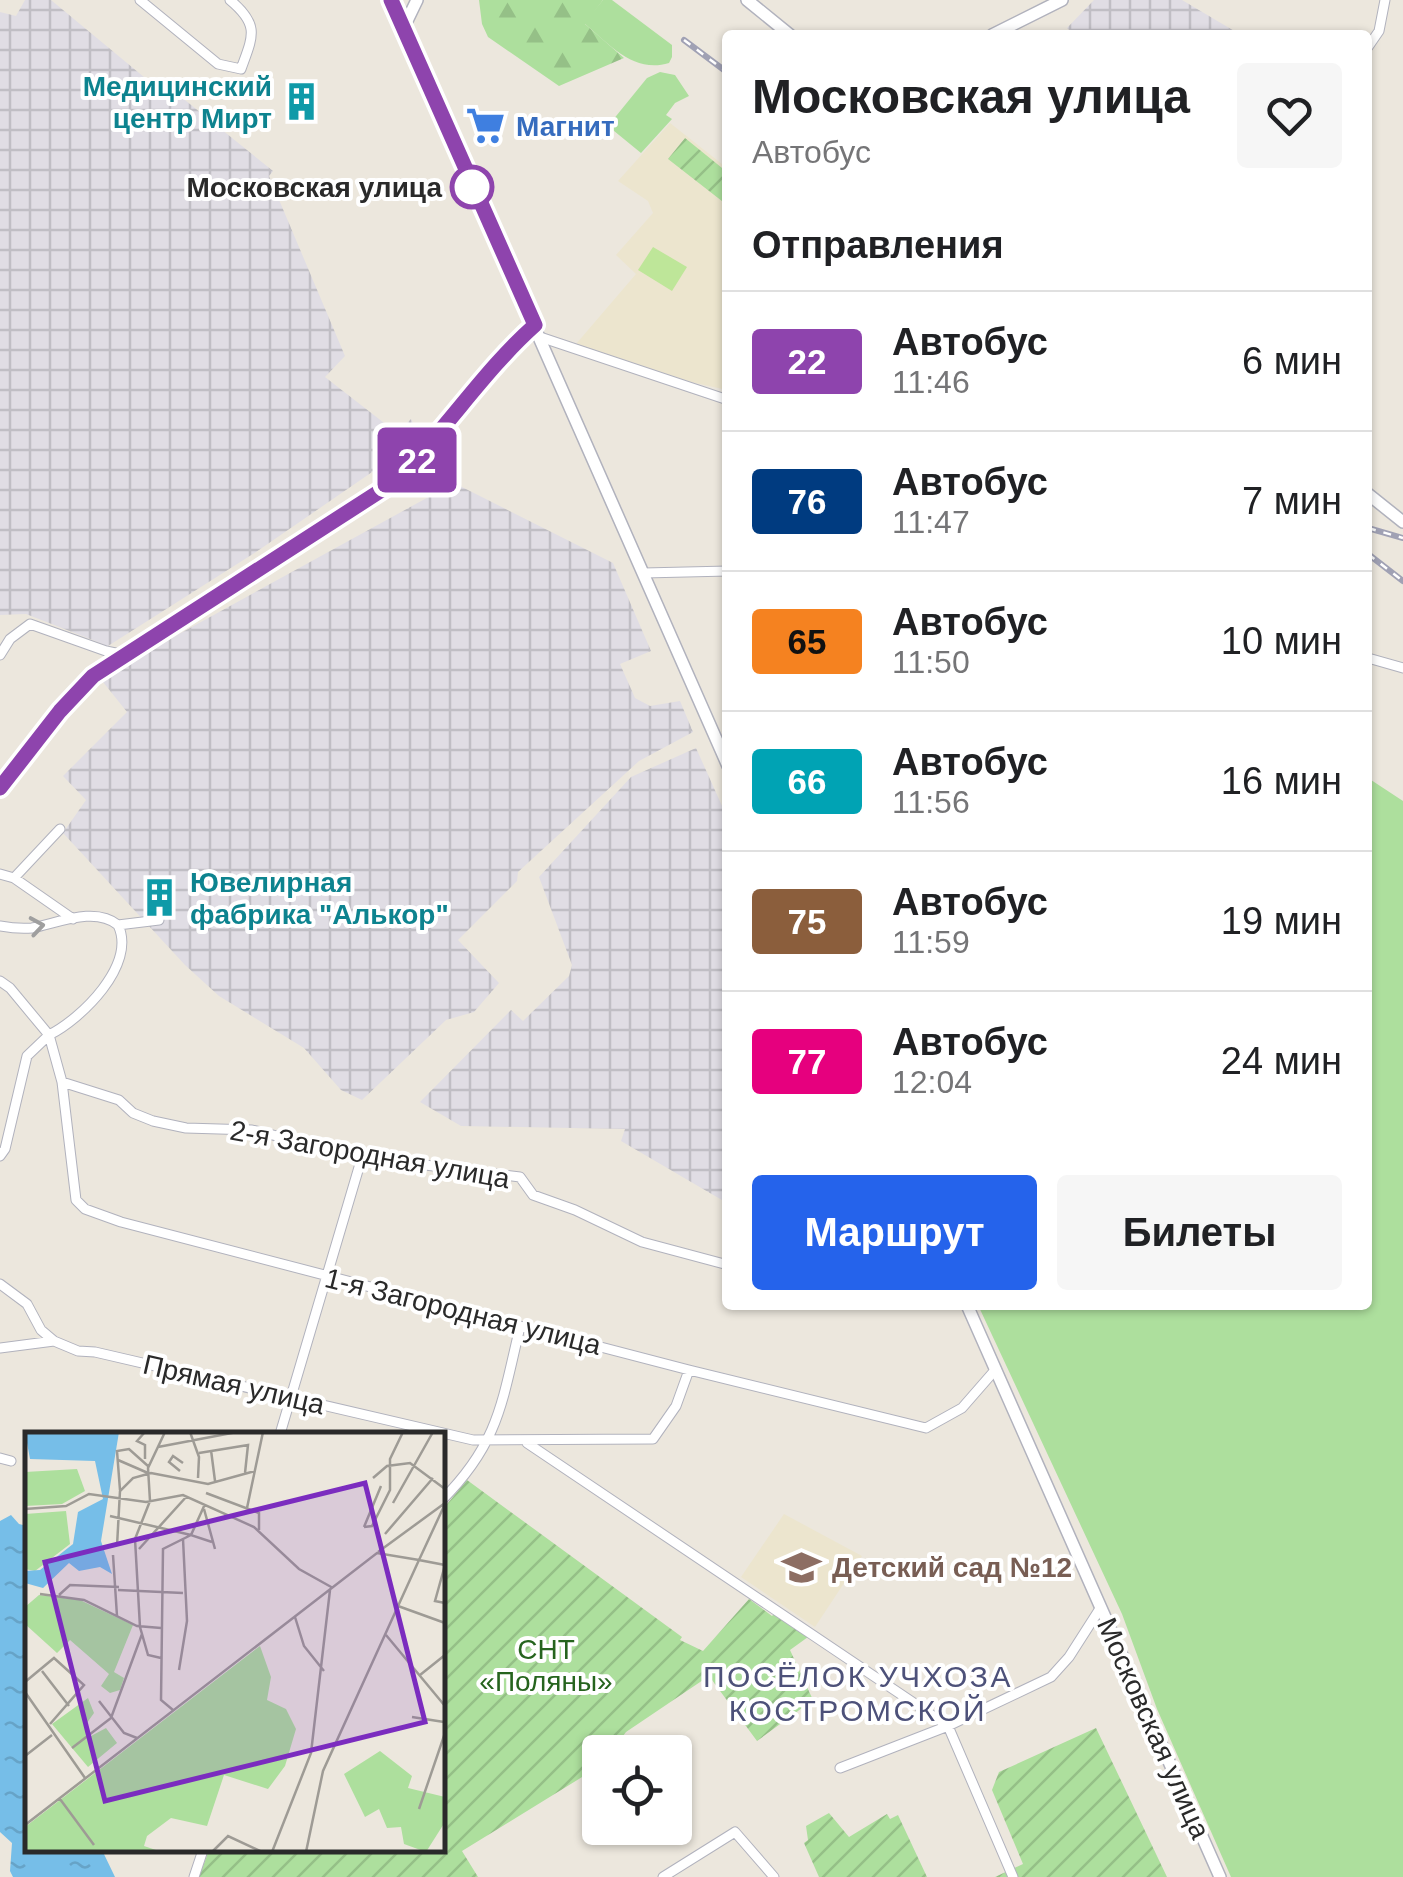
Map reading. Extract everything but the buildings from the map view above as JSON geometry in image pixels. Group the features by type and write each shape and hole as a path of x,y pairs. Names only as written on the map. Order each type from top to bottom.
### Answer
{"main road":[{"path":"417,0 403,29 722,752"},
{"path":"747,0 784,30"},
{"path":"1002,30 1062,0"},
{"path":"1372,497 1403,522"},
{"name":"Московская улица","path":"969,1310 1220,1877"}],"street":[{"path":"140,0 218,64 241,70 253,32 250,20 230,0"},
{"path":"391,0 403,29"},
{"path":"1372,41 1385,0"},
{"path":"0,788 60,711 93,676 388,486 420,458 504,356 538,331 722,398"},
{"path":"644,573 722,571"},
{"path":"0,655 10,639 30,624 106,652 125,654"},
{"path":"0,633 10,639"},
{"path":"1372,659 1403,668"},
{"path":"14,878 60,829"},
{"path":"0,874 14,878 73,919"},
{"path":"0,926 28,928 104,917 118,925 159,920"},
{"path":"0,1156 6,1150 27,1056 49,1036 79,1018 100,992 120,954 123,937 118,925"},
{"path":"0,982 10,988 49,1036"},
{"name":"1-я Загородная улица","path":"49,1036 62,1082 76,1200 86,1209 121,1222 926,1428 962,1408 996,1369"},
{"name":"2-я Загородная улица","path":"62,1082 119,1100 153,1122 186,1128 252,1130 362,1156 520,1178 533,1195 642,1242 722,1264"},
{"path":"281,1432 362,1156"},
{"path":"0,1284 27,1304 41,1330 54,1340"},
{"path":"445,1497 489,1442 520,1327"},
{"path":"0,1348 54,1340"},
{"name":"Прямая улица","path":"54,1340 78,1351 445,1432"},
{"name":"Прямая улица","path":"445,1432 489,1442 652,1439 676,1406 689,1370"},
{"path":"524,1441 948,1726 1014,1877"},
{"path":"840,1768 948,1726 1051,1677 1069,1658 1101,1607"},
{"path":"663,1877 735,1832 774,1877"},
{"path":"194,1877 202,1852"}],"shaded area":[{"path":"25,0 51,0 162,92 170,88 273,171 269,176 345,356 325,377 397,433 411,419 415,428 391,459 256,552 108,646 26,614 0,615 0,12 16,16"},
{"path":"1094,0 1182,0 1233,30 1069,30 1067,28"},
{"path":"670,123 722,164 722,389 576,344 636,274 616,255 653,213 648,201 618,181"},
{"path":"454,483 613,563 651,651 620,664 635,698 650,706 680,701 693,732 639,761 518,872 517,881 458,940 499,983 474,1012 446,1020 362,1100 341,1090 304,1048 219,996 185,965 63,833 86,800 63,776 127,712 103,682 170,639"},
{"path":"696,748 722,806 722,1200 621,1141 625,1129 461,1126 420,1102 511,1010 523,1021 569,976 572,965 539,877 631,777"},
{"name":"Детский сад №12","path":"784,1514 862,1556 815,1627 741,1577"}],"green space":[{"path":"479,0 603,0 585,24 624,58 559,86 488,37"},
{"path":"603,0 612,0 672,45 669,63 633,61 584,23"},
{"path":"660,72 675,75 689,96 675,103 666,115 672,119 641,153 608,126 647,78"},
{"path":"685,138 722,168 722,201 668,159"},
{"path":"653,247 687,267 672,291 638,270"},
{"path":"1372,781 1403,801 1403,1877 1231,1877 1157,1709 1122,1614 980,1310 1372,1310"},
{"name":"СНТ «Поляны»","path":"467,1480 682,1637 680,1640 703,1651 749,1599 808,1637 790,1650 813,1700 757,1741 709,1676 624,1735 582,1735 582,1777 462,1851 478,1877 199,1877 208,1852 445,1852 445,1507"},
{"path":"1096,1728 1167,1877 995,1877 1023,1864 992,1790 999,1772"},
{"path":"829,1813 849,1837 887,1814 890,1819 898,1815 927,1877 819,1877 804,1843 808,1840 806,1826"}],"water":[{"path":"11,1515 25,1526 25,1852 103,1852 115,1877 13,1877 10,1871 12,1843 0,1832 0,1521"}],"railway":[{"path":"684,40 722,68"},
{"path":"1372,529 1403,538"},
{"path":"1372,557 1403,581"}],"bus line":[{"name":"22","path":"0,788 60,711 93,676 388,486 420,458 504,356 535,325 391,0"}],"place":[{"name":"Медицинский центр Мирт","path":"302,102"},
{"name":"Магнит","path":"486,126"},
{"name":"Московская улица","path":"472,187"},
{"name":"Ювелирная фабрика \"Алькор\"","path":"160,898"},
{"name":"Детский сад №12","path":"802,1567"}],"district":[{"name":"ПОСЁЛОК УЧХОЗА КОСТРОМСКОЙ","path":"858,1694"}]}
